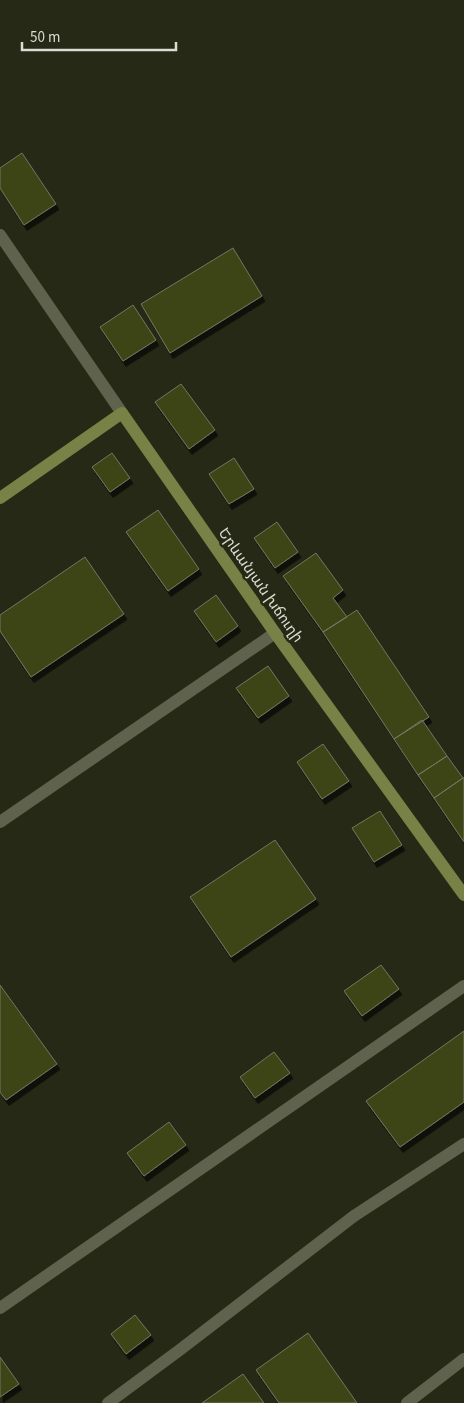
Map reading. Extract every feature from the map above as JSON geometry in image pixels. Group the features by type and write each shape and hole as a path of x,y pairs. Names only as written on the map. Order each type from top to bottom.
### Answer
{"main road":[{"path":"0,498 122,413"},
{"name":"Երևանյան խճուղի","path":"122,413 274,634 464,895"}],"street":[{"path":"0,235 122,413"},
{"path":"0,822 274,634"},
{"path":"0,1308 464,986"},
{"path":"108,1403 354,1216 464,1144"},
{"path":"407,1403 464,1358"}],"building":[{"path":"22,153 56,204 24,225 0,188 0,168"},
{"path":"233,248 262,296 170,353 141,304"},
{"path":"133,305 156,340 123,361 100,327"},
{"path":"181,384 215,430 189,449 155,402"},
{"path":"112,453 130,478 110,492 92,467"},
{"path":"234,458 254,489 229,504 209,474"},
{"path":"158,510 199,569 168,591 126,532"},
{"path":"277,522 298,552 275,568 254,538"},
{"path":"316,553 343,590 333,598 347,617 323,632 283,576"},
{"path":"85,557 124,614 31,677 0,631 0,615"},
{"path":"216,595 238,626 216,642 194,611"},
{"path":"357,610 429,717 394,739 323,632"},
{"path":"268,666 289,696 258,718 236,688"},
{"path":"422,720 447,756 418,775 394,739"},
{"path":"323,744 349,781 322,799 297,762"},
{"path":"447,756 463,778 434,798 418,775"},
{"path":"464,778 464,842 434,798"},
{"path":"380,811 402,845 374,862 352,828"},
{"path":"275,840 316,899 231,957 190,897"},
{"path":"381,965 399,989 362,1016 344,991"},
{"path":"0,985 57,1064 6,1100 0,1092"},
{"path":"464,1031 464,1102 400,1147 366,1101"},
{"path":"274,1052 290,1073 255,1098 240,1077"},
{"path":"169,1122 186,1145 144,1176 127,1153"},
{"path":"135,1315 151,1335 126,1354 111,1334"},
{"path":"308,1333 357,1403 279,1403 256,1370"},
{"path":"0,1357 19,1384 0,1397"},
{"path":"243,1374 264,1403 202,1403"}]}
